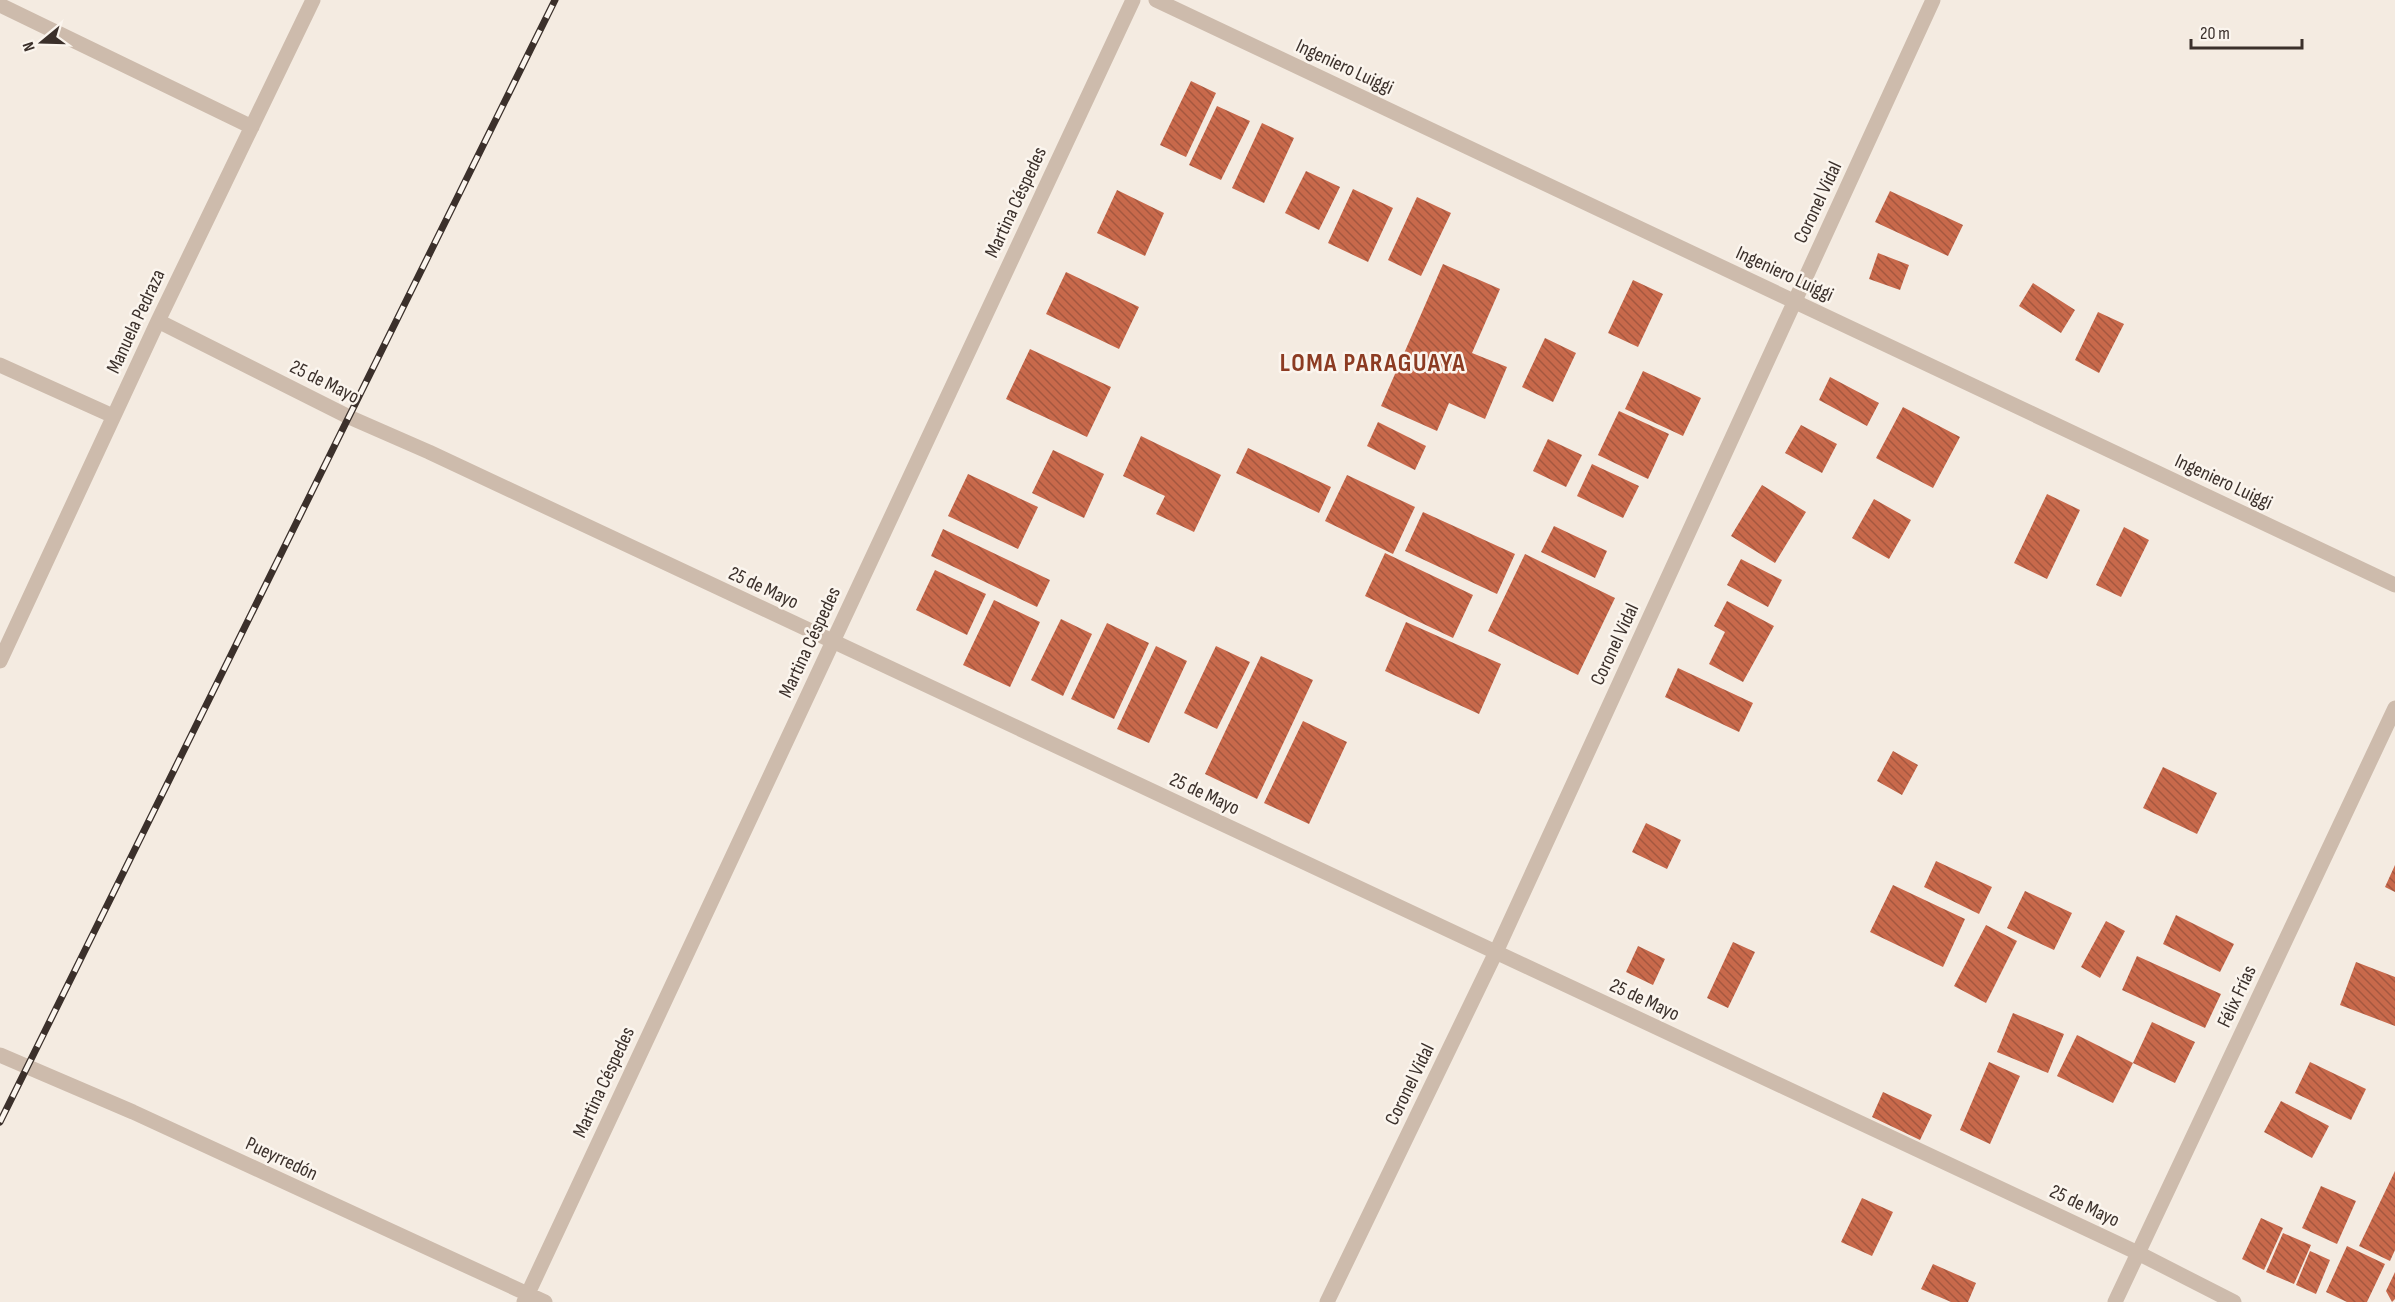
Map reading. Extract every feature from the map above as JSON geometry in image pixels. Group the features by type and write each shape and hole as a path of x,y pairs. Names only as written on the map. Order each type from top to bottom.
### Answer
{"street":[{"name":"Manuela Pedraza","path":"0,662 113,416 313,0"},
{"name":"Martina Céspedes","path":"525,1298 1133,0"},
{"name":"Ingeniero Luiggi","path":"1156,0 2395,585"},
{"name":"Coronel Vidal","path":"1327,1302 1496,952 1933,0"},
{"path":"0,5 252,127"},
{"name":"25 de Mayo","path":"158,321 349,417 429,452 832,643 2138,1253 2234,1302"},
{"path":"0,365 113,416"},
{"name":"Félix Frías","path":"2115,1302 2395,708"},
{"name":"Pueyrredón","path":"0,1055 133,1112 525,1298 545,1302"}],"building":[{"path":"1191,81 1216,93 1186,157 1160,145"},
{"path":"1217,106 1250,121 1221,180 1189,165"},
{"path":"1262,123 1294,138 1264,203 1232,188"},
{"path":"1306,171 1340,187 1319,230 1285,213"},
{"path":"1353,189 1393,208 1368,262 1328,243"},
{"path":"1117,190 1164,213 1145,256 1097,233"},
{"path":"1890,191 1963,225 1948,256 1875,222"},
{"path":"1417,197 1451,213 1421,276 1388,260"},
{"path":"1878,253 1909,265 1900,290 1869,279"},
{"path":"1443,264 1500,289 1472,353 1507,367 1485,419 1449,403 1437,431 1381,406"},
{"path":"1066,272 1139,307 1119,349 1046,314"},
{"path":"1633,280 1663,294 1638,347 1608,333"},
{"path":"2033,283 2075,310 2061,333 2019,306"},
{"path":"2098,312 2124,324 2099,373 2075,360"},
{"path":"1545,338 1576,353 1553,402 1522,387"},
{"path":"1030,349 1111,387 1087,437 1006,399"},
{"path":"1643,371 1701,398 1683,436 1625,409"},
{"path":"1830,377 1879,403 1867,426 1819,400"},
{"path":"1903,407 1960,437 1933,488 1876,458"},
{"path":"1619,411 1669,434 1648,479 1598,455"},
{"path":"1378,422 1426,446 1415,470 1367,446"},
{"path":"1801,425 1837,444 1822,473 1785,453"},
{"path":"1141,436 1221,475 1194,532 1156,514 1165,496 1123,476"},
{"path":"1548,439 1582,455 1566,487 1533,471"},
{"path":"1248,448 1331,487 1319,513 1236,473"},
{"path":"1053,450 1104,474 1084,518 1032,493"},
{"path":"1592,464 1639,486 1623,518 1577,496"},
{"path":"968,474 1038,507 1018,549 948,516"},
{"path":"1347,475 1415,507 1393,554 1325,521"},
{"path":"1762,485 1806,512 1775,563 1731,536"},
{"path":"2047,494 2080,510 2047,579 2014,563"},
{"path":"1874,499 1911,520 1889,559 1852,538"},
{"path":"1423,512 1515,554 1497,594 1405,551"},
{"path":"1554,526 1607,551 1595,578 1541,552"},
{"path":"2124,527 2149,540 2121,597 2096,585"},
{"path":"943,529 1050,580 1037,607 931,556"},
{"path":"1385,553 1473,595 1453,638 1365,596"},
{"path":"1525,554 1615,598 1578,675 1488,631"},
{"path":"1741,559 1782,580 1768,607 1727,585"},
{"path":"935,570 986,594 967,635 916,610"},
{"path":"994,600 1040,622 1010,687 963,665"},
{"path":"1727,601 1774,626 1743,682 1709,664 1725,632 1714,626"},
{"path":"1061,619 1092,634 1063,696 1031,680"},
{"path":"1406,622 1501,664 1479,714 1385,671"},
{"path":"1107,623 1149,643 1114,719 1071,699"},
{"path":"1156,646 1187,661 1149,743 1117,729"},
{"path":"1216,646 1250,662 1217,729 1184,713"},
{"path":"1261,656 1313,680 1257,799 1205,774"},
{"path":"1678,668 1753,703 1739,732 1665,697"},
{"path":"1303,721 1347,742 1309,824 1264,803"},
{"path":"1893,751 1918,765 1902,795 1877,781"},
{"path":"2163,767 2217,793 2197,834 2143,808"},
{"path":"1646,823 1681,840 1667,869 1632,852"},
{"path":"1936,861 1992,887 1979,914 1924,887"},
{"path":"2395,865 2395,892 2385,887"},
{"path":"1893,885 1965,919 1943,967 1870,932"},
{"path":"2025,891 2072,913 2054,950 2007,928"},
{"path":"2176,915 2234,944 2220,972 2163,944"},
{"path":"2106,921 2125,931 2100,978 2081,967"},
{"path":"1986,925 2017,941 1986,1003 1954,986"},
{"path":"1733,942 1755,952 1728,1008 1707,998"},
{"path":"1638,946 1665,959 1653,985 1626,972"},
{"path":"2137,956 2221,994 2205,1028 2122,990"},
{"path":"2356,962 2395,977 2395,1026 2340,1005"},
{"path":"2013,1013 2064,1034 2048,1073 1997,1052"},
{"path":"2152,1022 2195,1042 2175,1083 2133,1063"},
{"path":"2077,1035 2133,1063 2113,1103 2057,1076"},
{"path":"1989,1062 2020,1076 1990,1144 1960,1130"},
{"path":"2310,1062 2366,1089 2351,1120 2295,1093"},
{"path":"1883,1092 1932,1115 1920,1140 1872,1117"},
{"path":"2281,1101 2329,1126 2312,1158 2264,1132"},
{"path":"2395,1171 2395,1250 2390,1261 2359,1246"},
{"path":"2321,1186 2356,1201 2337,1244 2302,1228"},
{"path":"1862,1198 1893,1212 1872,1256 1841,1242"},
{"path":"2261,1218 2283,1228 2264,1270 2242,1259"},
{"path":"2283,1233 2311,1245 2294,1284 2266,1272"},
{"path":"2347,1246 2385,1264 2367,1302 2347,1302 2326,1292"},
{"path":"2310,1251 2330,1260 2316,1294 2296,1285"},
{"path":"1933,1264 1976,1283 1968,1302 1951,1302 1921,1289"},
{"path":"2395,1272 2395,1299 2392,1302 2386,1291"}],"railway":[{"path":"0,1122 555,0"}],"district":[{"name":"LOMA PARAGUAYA","path":"1373,362"}]}
